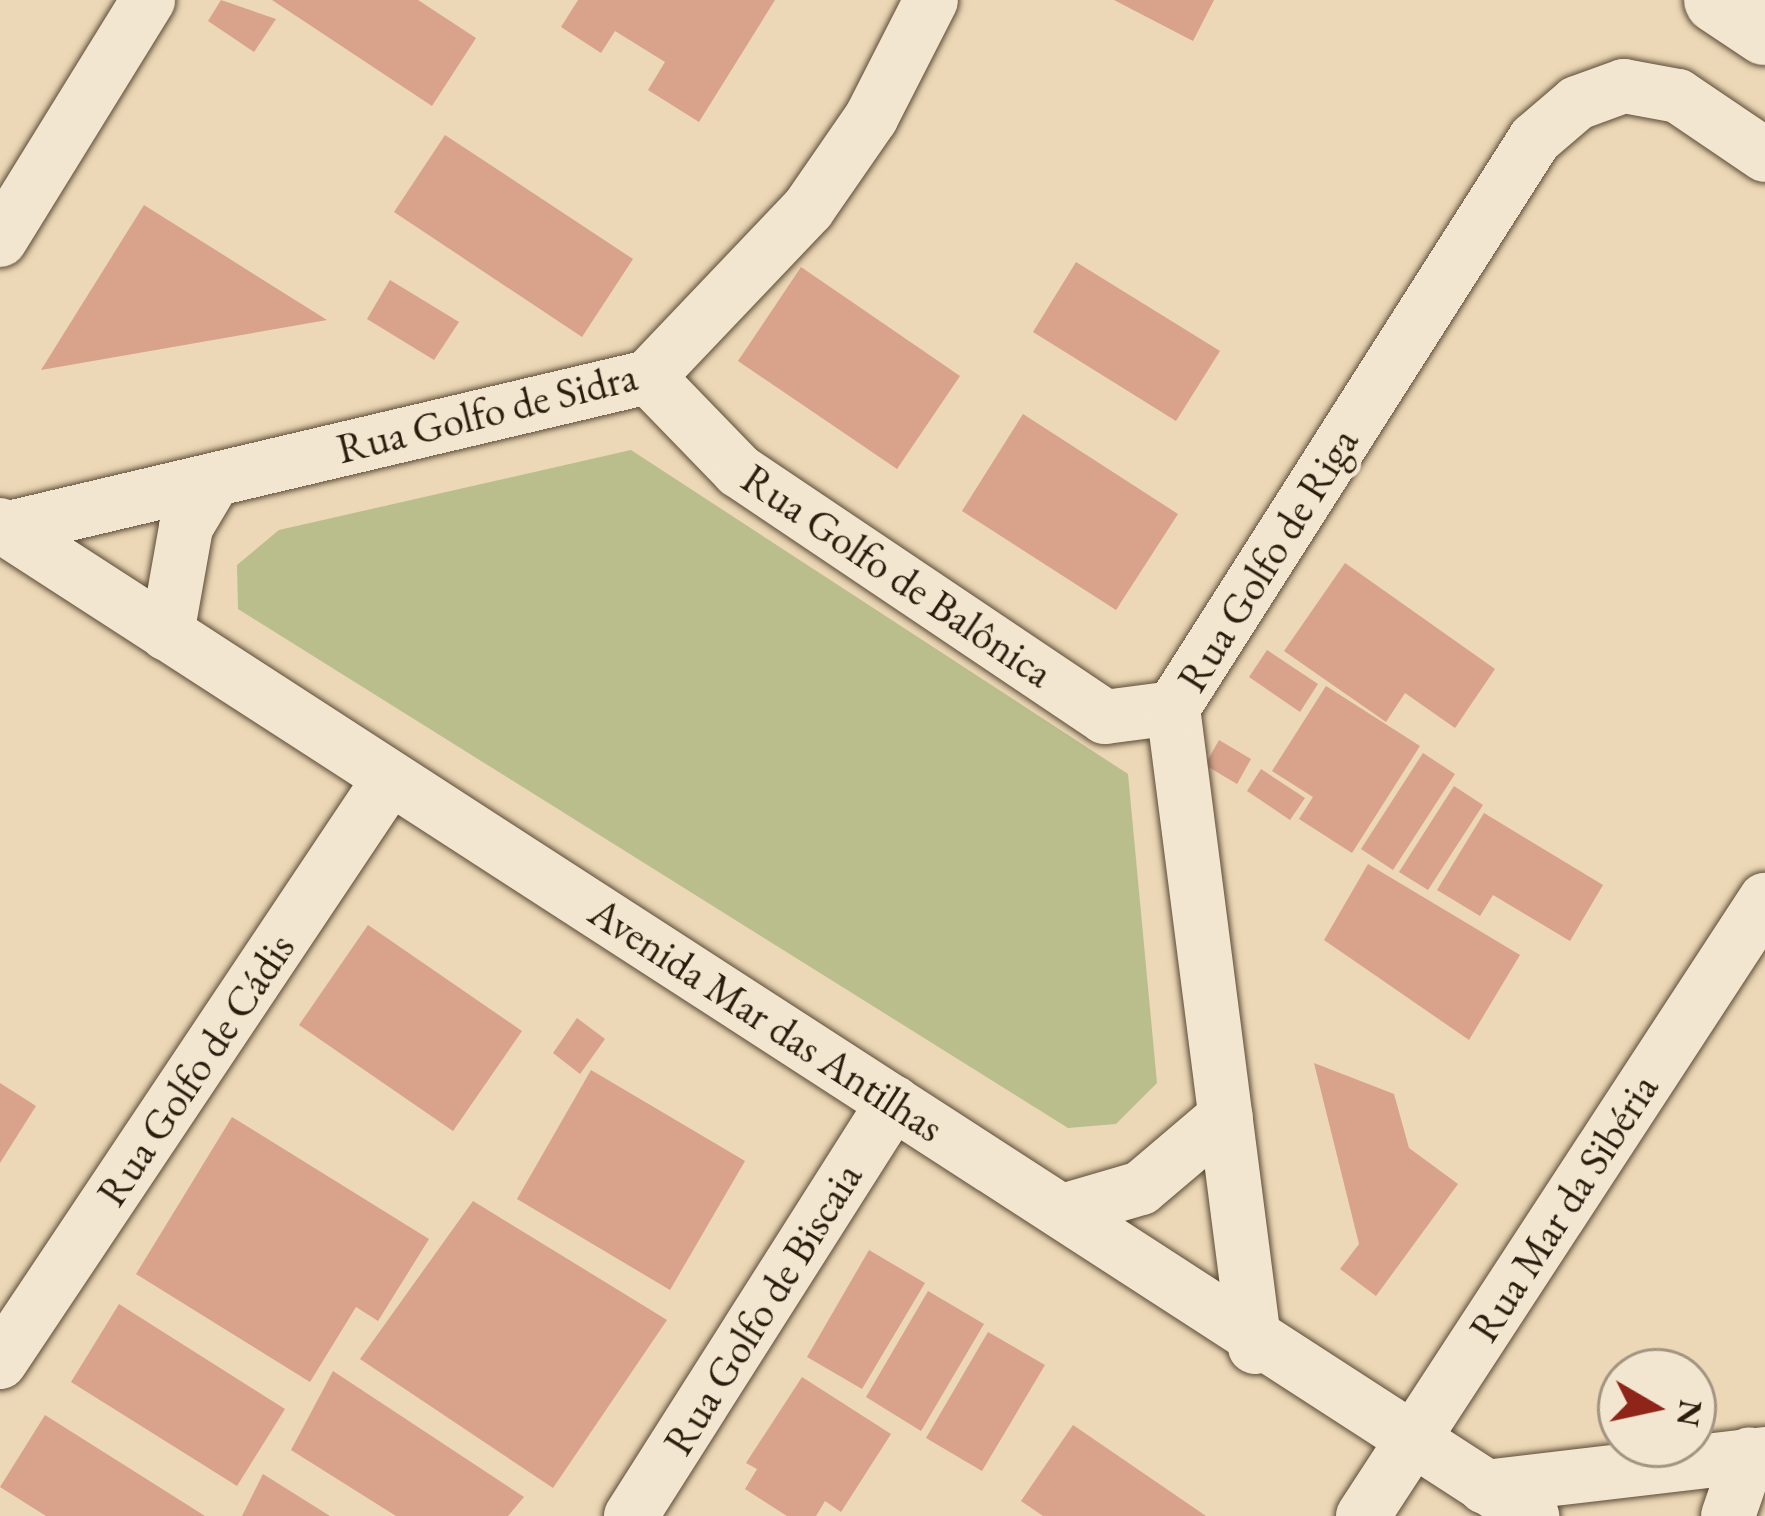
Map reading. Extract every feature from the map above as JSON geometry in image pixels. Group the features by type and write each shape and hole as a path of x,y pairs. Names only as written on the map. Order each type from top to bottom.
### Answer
{"street":[{"path":"0,240 148,0"},
{"name":"Rua Golfo de Sidra","path":"3,527 648,377 808,209 931,0"},
{"path":"1718,0 1765,32"},
{"name":"Rua Golfo de Riga","path":"1255,1347 1173,708 1535,140 1577,103 1624,86 1678,96 1765,155"},
{"name":"Rua Golfo de Balônica","path":"648,377 739,471 1105,717 1173,708"},
{"path":"167,634 186,527 214,480"},
{"name":"Avenida Mar das Antilhas","path":"3,527 1064,1211 1255,1347 1532,1516"},
{"name":"Rua Golfo de Cádis","path":"0,1362 390,778"},
{"name":"Rua Mar da Sibéria","path":"1364,1516 1765,900"},
{"name":"Rua Golfo de Biscaia","path":"631,1516 894,1102"},
{"path":"1064,1211 1141,1188 1226,1116"},
{"path":"1485,1487 1757,1455"},
{"path":"1728,1516 1757,1455"}],"green space":[{"path":"631,450 1128,774 1157,1083 1116,1124 1068,1128 238,609 237,565 279,530"}],"building":[{"path":"221,0 276,19 254,52 208,21"},
{"path":"272,0 418,0 476,38 432,106"},
{"path":"578,0 775,0 699,122 648,90 665,62 615,31 601,53 561,27"},
{"path":"1114,0 1214,0 1193,41"},
{"path":"445,135 633,259 582,337 394,212"},
{"path":"144,205 327,320 41,370"},
{"path":"1076,262 1220,351 1176,421 1033,332"},
{"path":"801,267 960,376 897,469 738,361"},
{"path":"390,280 459,322 434,360 367,319"},
{"path":"1023,414 1178,514 1116,610 962,511"},
{"path":"1345,563 1495,669 1455,728 1405,693 1386,722 1284,651"},
{"path":"1267,650 1318,684 1300,712 1249,677"},
{"path":"1326,686 1420,746 1352,853 1299,819 1313,797 1272,771"},
{"path":"1219,740 1251,759 1237,784 1205,765"},
{"path":"1423,753 1455,774 1393,870 1361,849"},
{"path":"1261,769 1305,798 1290,820 1247,791"},
{"path":"1454,786 1483,805 1428,890 1399,872"},
{"path":"1484,813 1603,885 1570,941 1493,895 1480,916 1437,890"},
{"path":"1368,864 1520,955 1469,1040 1324,940"},
{"path":"368,925 522,1031 453,1131 299,1025"},
{"path":"577,1018 605,1039 580,1074 553,1053"},
{"path":"1314,1063 1394,1094 1409,1148 1458,1184 1376,1296 1340,1269 1359,1244"},
{"path":"591,1070 745,1161 670,1290 517,1199"},
{"path":"0,1083 36,1106 0,1163"},
{"path":"232,1117 429,1239 378,1321 356,1307 310,1382 136,1274"},
{"path":"473,1201 667,1320 553,1488 360,1359"},
{"path":"869,1250 925,1283 862,1389 807,1357"},
{"path":"928,1291 984,1324 921,1431 866,1397"},
{"path":"119,1304 285,1409 237,1486 71,1382"},
{"path":"988,1332 1045,1365 982,1471 926,1438"},
{"path":"333,1371 524,1497 508,1516 396,1516 291,1450"},
{"path":"802,1377 891,1434 841,1512 825,1501 816,1516 787,1516 745,1489 757,1469 746,1463"},
{"path":"45,1415 205,1516 46,1516 0,1487"},
{"path":"1073,1425 1206,1516 1043,1516 1021,1501"},
{"path":"263,1474 330,1516 242,1516"}]}
